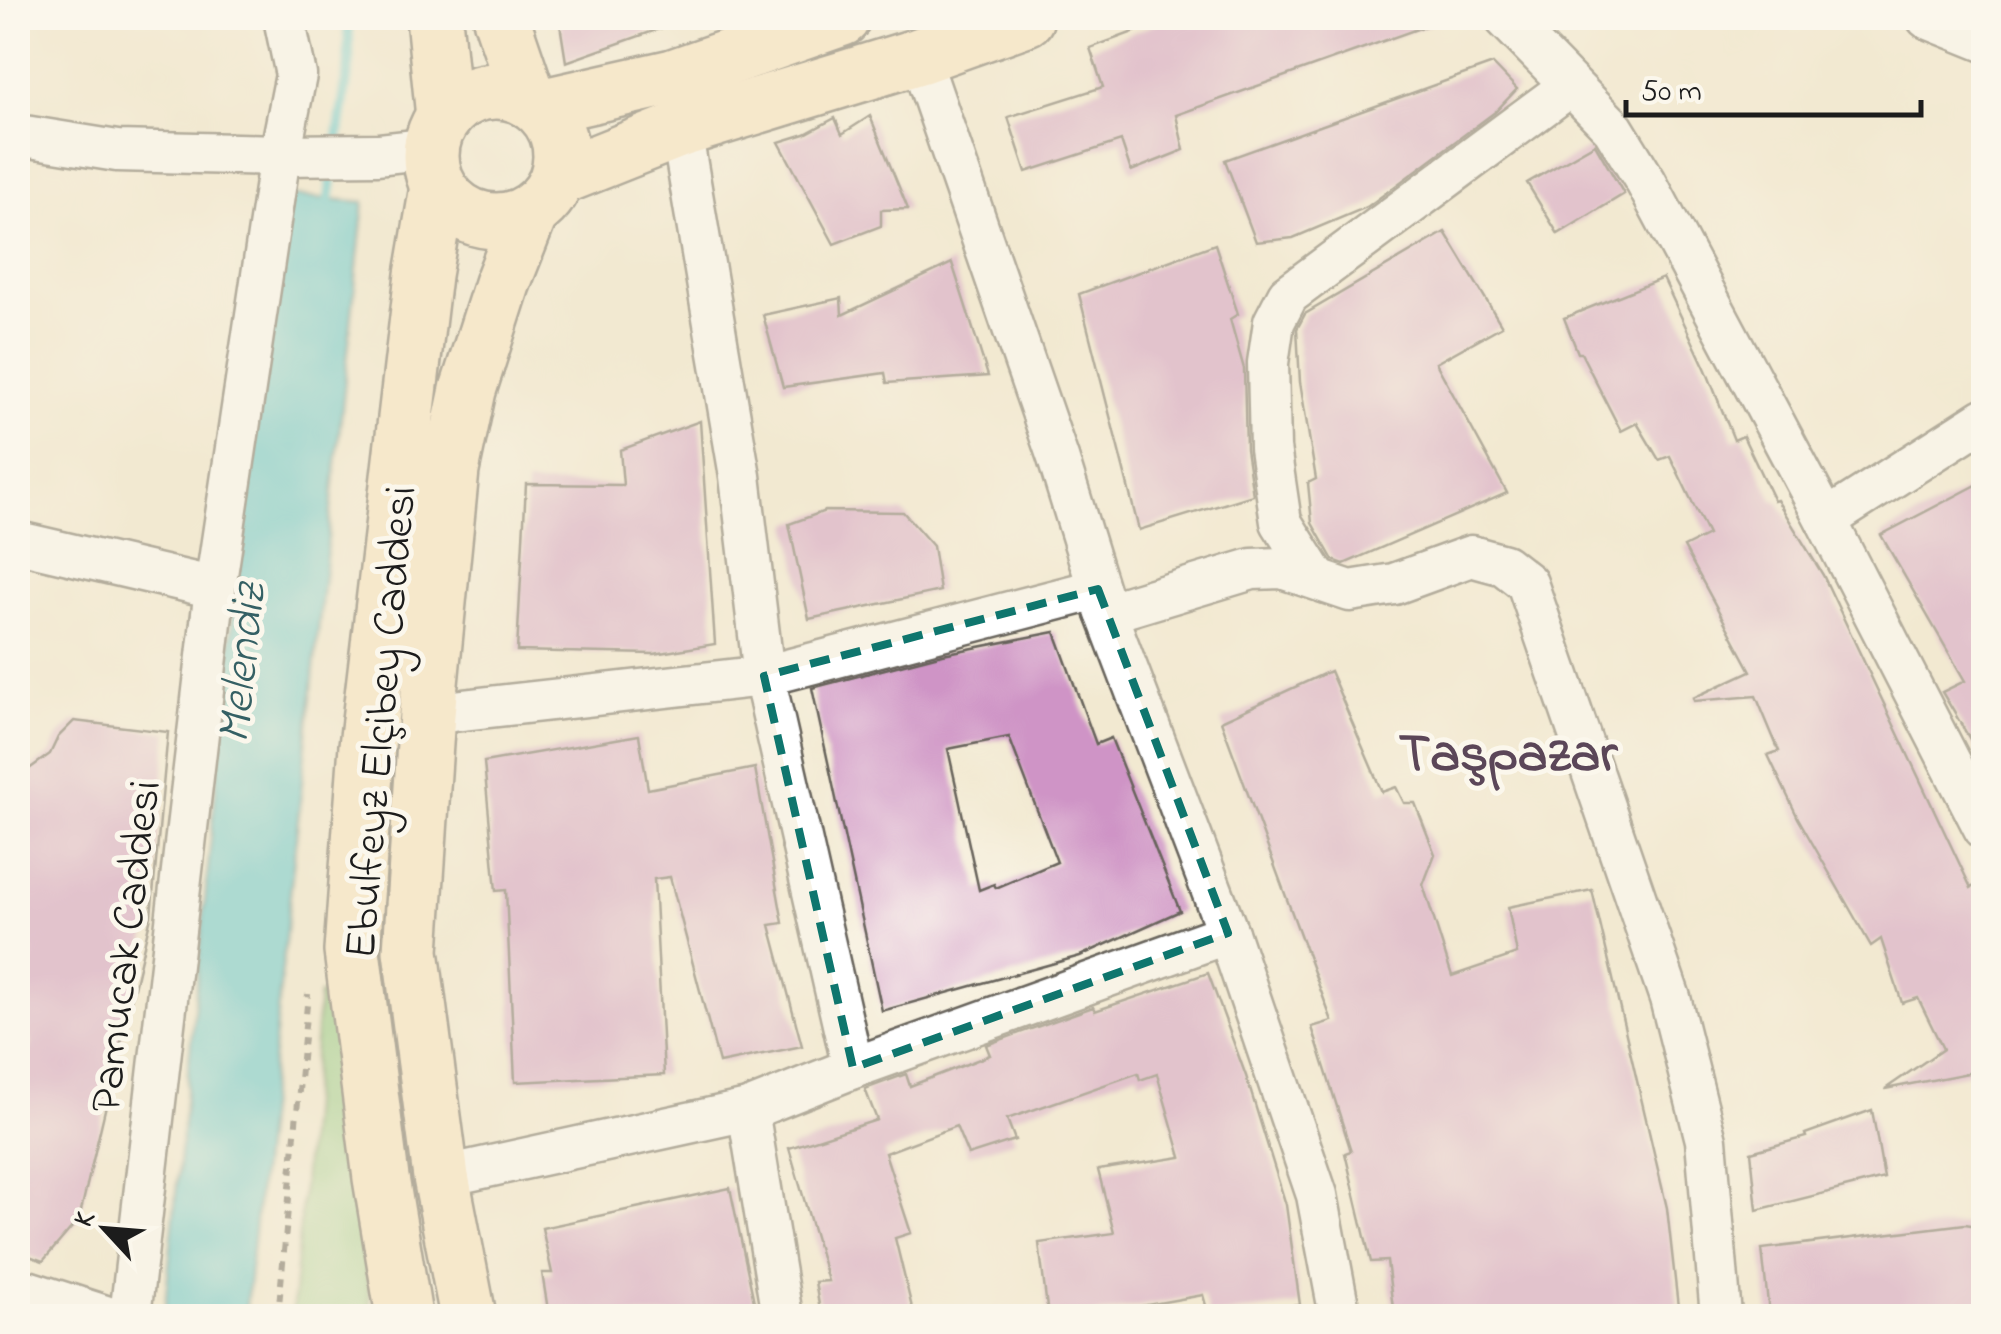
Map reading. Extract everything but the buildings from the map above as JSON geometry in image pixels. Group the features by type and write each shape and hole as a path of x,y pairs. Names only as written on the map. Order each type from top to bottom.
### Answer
{"main road":[{"name":"Ebulfeyz Elçibey Caddesi","path":"404,1316 352,951 367,746 438,151 434,18"},
{"path":"501,18 534,104"},
{"path":"534,104 672,77 842,18"},
{"path":"544,195 560,142 552,121 534,104 514,94 484,92 460,102 438,151 461,212 483,220 506,222 544,195 681,130 1026,18"},
{"name":"Ebulfeyz Elçibey Caddesi","path":"468,1316 441,1176 411,950 427,714 451,470 468,390 502,284 544,195"}],"street":[{"name":"Pamucak Caddesi","path":"130,1316 216,588 296,154 296,74 284,18"},
{"path":"1505,18 1612,128 1646,182 1984,828"},
{"path":"1927,18 1984,40"},
{"path":"918,56 1058,458 1102,601 1228,933 1316,1196 1340,1316"},
{"path":"1318,580 1281,522 1270,448 1268,363 1274,322 1288,295 1570,86"},
{"path":"681,130 740,476 764,676 853,1068"},
{"path":"18,136 117,151 438,151"},
{"path":"1826,520 1984,419"},
{"path":"18,542 216,588"},
{"path":"427,714 764,676 1252,569 1282,568 1350,591 1394,584 1472,556 1504,565 1526,583 1670,998 1706,1140 1720,1316"},
{"path":"441,1176 748,1110 853,1068 1228,933"},
{"path":"748,1110 782,1316"},
{"path":"18,1288 105,1316"}],"path":[{"path":"278,1316 310,974 352,951"}],"highlighted area":[{"path":"1098,589 1228,933 853,1068 764,676"}],"green space":[{"path":"319,994 341,994 352,1155 372,1316 292,1316"}],"water":[{"name":"Melendiz","path":"274,194 364,202 245,1316 164,1316"}],"waterway":[{"name":"Melendiz","path":"327,212 349,64 348,18"}],"district":[{"name":"Taşpazar","path":"1508,751"}]}
